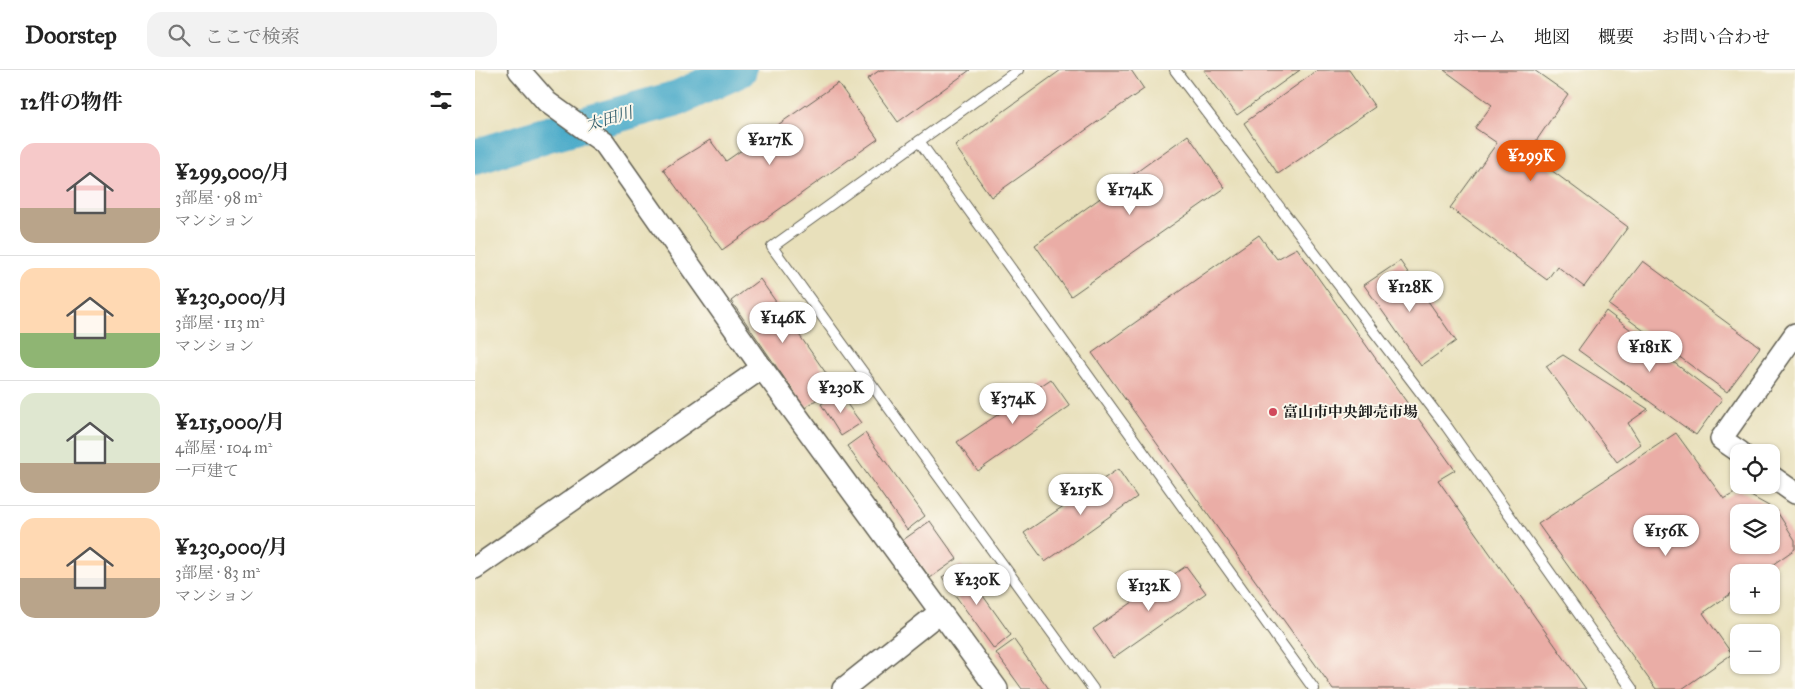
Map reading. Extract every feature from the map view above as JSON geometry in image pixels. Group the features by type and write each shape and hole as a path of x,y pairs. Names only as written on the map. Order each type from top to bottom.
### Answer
{"street":[{"path":"519,70 547,102 605,143 763,368 997,689"},
{"path":"1730,445 1721,439 1795,334"},
{"path":"475,568 763,368"},
{"path":"1780,483 1795,494"},
{"path":"843,689 941,612"}],"lane":[{"path":"1019,70 772,247 1093,689"},
{"path":"1175,70 1447,427 1632,689"},
{"path":"919,141 1313,689"}],"building":[{"path":"880,70 970,70 898,122 867,79"},
{"path":"1061,70 1131,70 1144,89 991,197 955,146"},
{"path":"1204,70 1300,70 1237,115"},
{"path":"1318,70 1349,70 1375,107 1278,174 1244,123"},
{"path":"1444,70 1534,70 1568,94 1528,153 1628,227 1584,287 1557,266 1547,280 1450,208 1497,143 1475,128 1492,105"},
{"path":"838,83 878,139 722,250 663,169 710,140 726,161"},
{"path":"1188,135 1225,188 1071,296 1035,245"},
{"name":"富山市中央卸売市場","path":"1259,235 1277,259 1297,248 1455,470 1438,480 1586,689 1333,689 1092,353"},
{"path":"1400,261 1456,341 1421,366 1364,285"},
{"path":"1643,261 1760,347 1727,392 1609,305"},
{"path":"760,279 835,386 805,408 731,301"},
{"path":"1606,311 1722,399 1696,435 1578,350"},
{"path":"1563,355 1648,409 1628,423 1641,444 1617,462 1546,366"},
{"path":"1051,379 1070,406 978,471 957,442"},
{"path":"839,393 861,423 841,436 821,404"},
{"path":"865,433 925,516 907,530 847,446"},
{"path":"1676,433 1724,499 1733,494 1747,494 1765,504 1730,504 1730,554 1780,554 1780,516 1795,540 1795,549 1773,564 1730,564 1730,594 1703,613 1730,651 1730,655 1682,689 1656,689 1538,524"},
{"path":"1118,469 1137,497 1045,562 1024,533"},
{"path":"930,521 957,559 930,578 903,540"},
{"path":"961,565 1011,635 994,649 942,577"},
{"path":"1186,566 1206,593 1113,658 1093,629"},
{"path":"1014,640 1049,689 1022,689 996,653"}],"waterway":[{"name":"太田川","path":"475,157 545,135 678,98 739,70"}],"place":[{"name":"富山市中央卸売市場","path":"1273,412"}]}
